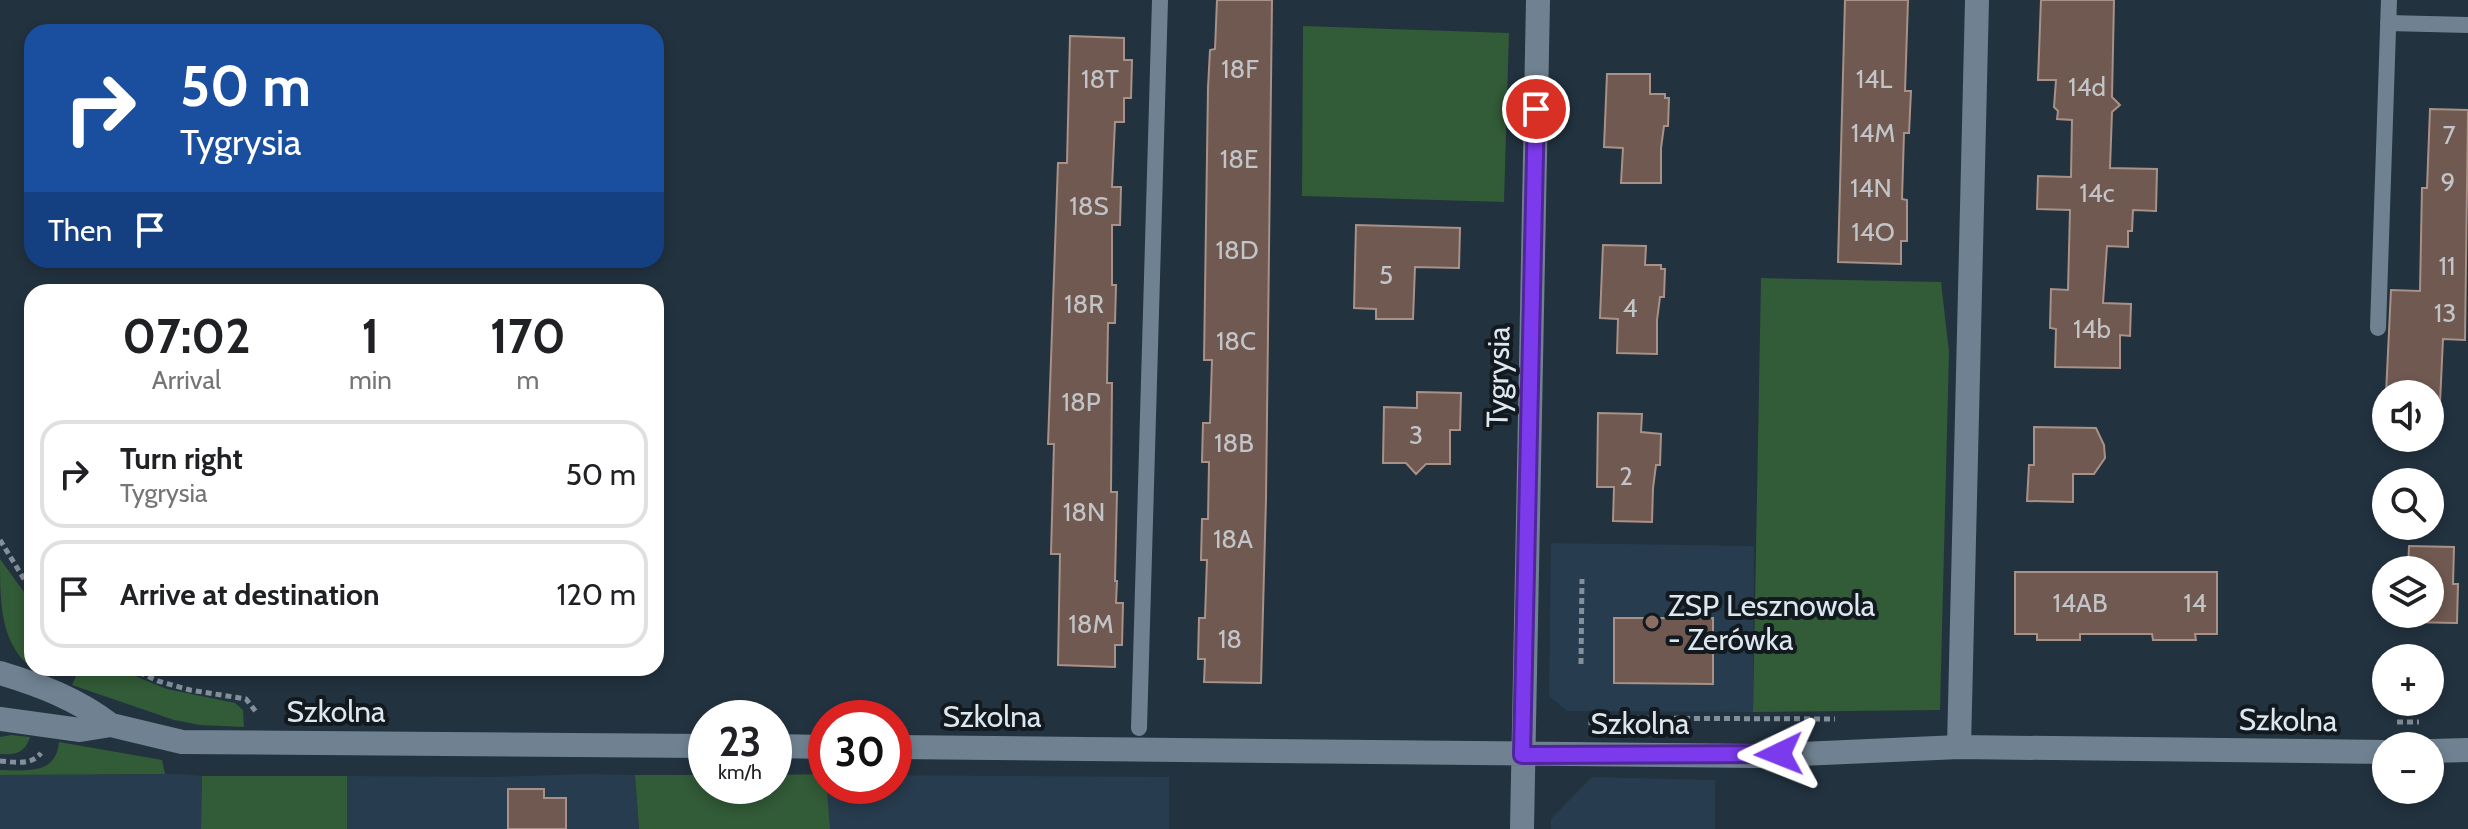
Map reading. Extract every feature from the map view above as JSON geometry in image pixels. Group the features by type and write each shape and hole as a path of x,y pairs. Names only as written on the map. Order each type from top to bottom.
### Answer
{"street":[{"name":"Tygrysia","path":"1522,829 1538,0"},
{"path":"1959,747 1977,0"},
{"name":"Szkolna","path":"0,673 56,692 89,708 111,725"},
{"name":"Szkolna","path":"0,719 47,728 80,730 111,725 182,742 688,746"},
{"name":"Szkolna","path":"912,747 1757,756 1959,747 2372,752"},
{"path":"2444,751 2468,750"}],"lane":[{"path":"1139,728 1160,0"},
{"path":"2378,328 2389,0"},
{"path":"2388,23 2468,25"}],"path":[{"path":"0,540 24,579"},
{"path":"1581,664 1582,579"},
{"path":"147,676 190,690 246,699 269,728 273,742"},
{"path":"0,761 34,761 40,756 44,743"}],"shaded area":[{"name":"ZSP Lesznowola - Zerówka","path":"1551,543 1754,546 1753,712 1567,711 1549,696"},
{"path":"0,775 202,776 201,829 0,829"},
{"path":"635,775 639,829 347,829 347,776"},
{"path":"912,775 1169,777 1169,829 830,829 828,804 912,804"},
{"path":"1592,777 1715,780 1715,829 1551,829 1551,819"}],"green space":[{"path":"1303,26 1509,33 1504,202 1302,196"},
{"path":"1761,278 1941,282 1949,352 1940,710 1753,712"},
{"path":"0,559 24,592 24,660 10,640 5,626"},
{"path":"76,676 135,676 167,689 235,703 243,710 244,727 174,720 72,685"},
{"path":"0,737 30,737 19,752 0,754"},
{"path":"59,742 162,760 165,774 0,775 0,770 29,770 46,766 57,753"},
{"path":"808,774 808,804 828,804 830,829 639,829 635,775 688,775 688,804 792,804 792,775"},
{"path":"202,776 347,776 347,829 201,829"}],"building":[{"path":"1217,0 1272,0 1261,683 1204,682 1205,659 1198,659 1199,618 1205,618 1207,560 1201,560 1202,519 1208,519 1209,462 1202,462 1203,423 1210,423 1212,360 1204,360 1208,88 1210,50 1215,49"},
{"path":"1845,0 1908,0 1905,91 1911,91 1909,133 1904,133 1902,199 1907,200 1907,241 1901,241 1901,264 1838,262"},
{"path":"2041,0 2114,0 2112,97 2120,105 2112,112 2110,168 2157,169 2156,211 2133,210 2128,247 2107,246 2103,303 2131,304 2130,336 2120,335 2120,368 2055,367 2056,329 2050,328 2051,289 2068,290 2070,210 2037,209 2038,176 2071,177 2072,120 2057,119 2058,111 2054,107 2056,80 2038,80"},
{"path":"1070,36 1124,38 1124,60 1132,60 1131,98 1124,98 1124,122 1115,122 1112,187 1121,187 1120,225 1112,225 1115,323 1108,323 1107,383 1112,383 1111,492 1117,492 1116,603 1123,603 1122,645 1115,645 1115,667 1058,665 1060,554 1051,554 1054,444 1048,444 1058,163 1067,163"},
{"path":"1607,74 1650,74 1650,94 1665,94 1665,98 1669,98 1668,126 1664,126 1661,148 1661,183 1621,183 1623,148 1604,147"},
{"path":"2430,109 2468,110 2465,340 2443,339 2441,380 2387,380 2391,290 2420,291 2422,188 2427,188"},
{"path":"1356,225 1460,228 1459,268 1415,267 1413,319 1376,319 1376,309 1354,308"},
{"path":"1603,245 1646,246 1645,265 1661,265 1661,269 1665,269 1664,297 1660,297 1657,320 1657,354 1617,353 1618,319 1600,318"},
{"path":"1417,392 1461,393 1460,430 1450,430 1450,464 1426,464 1416,474 1406,463 1383,463 1384,407 1417,408"},
{"path":"1598,413 1642,414 1641,432 1661,434 1660,465 1656,465 1653,488 1652,522 1613,521 1614,487 1597,487"},
{"path":"2034,427 2096,428 2104,445 2105,458 2094,474 2073,474 2073,502 2027,501 2029,465 2034,465"},
{"path":"2409,546 2454,547 2453,584 2458,584 2457,623 2444,623 2444,556 2409,556"},
{"path":"2015,572 2217,572 2217,634 2195,634 2196,640 2153,640 2152,634 2080,634 2080,640 2037,640 2037,634 2015,634"},
{"path":"1614,618 1713,618 1713,684 1614,683"},
{"path":"508,789 544,789 544,798 566,798 566,829 508,829"}],"place":[{"name":"ZSP Lesznowola - Zerówka","path":"1652,622"}],"route":[{"path":"1536,109 1522,755 1779,754"}]}
